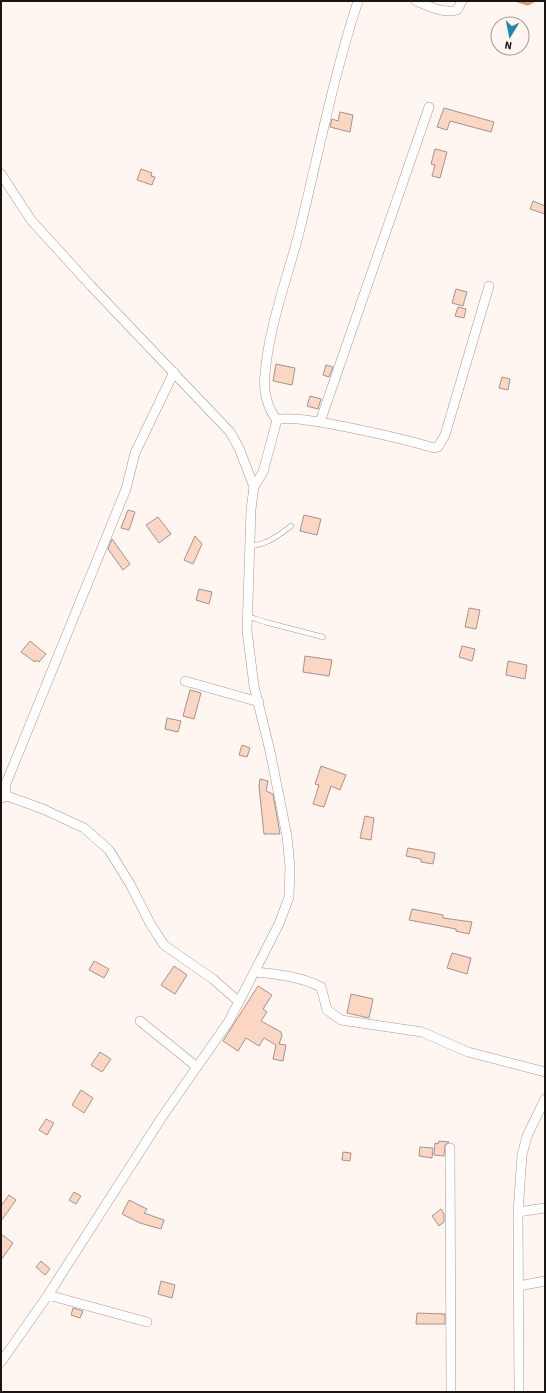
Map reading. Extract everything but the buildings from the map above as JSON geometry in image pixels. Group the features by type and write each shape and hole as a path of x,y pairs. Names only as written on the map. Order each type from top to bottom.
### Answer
{"street":[{"path":"277,420 272,413 266,398 264,375 273,327 299,233 343,48 358,1"},
{"path":"416,1 435,9 450,12 457,10 462,1"},
{"path":"320,422 429,107"},
{"path":"1,174 31,220 91,286 230,432 239,448 254,487 247,616 249,653 254,686 259,702 276,780 290,867 289,897 279,924 256,972 229,1020 162,1117 48,1295 3,1358"},
{"path":"277,420 289,418 320,422 434,448 438,447 445,435 489,286"},
{"path":"174,372 135,453 126,489 5,786 4,797 43,809 84,828 109,850 130,884 151,925 164,945 213,979 239,1002"},
{"path":"254,487 263,472 277,420"},
{"path":"185,681 259,702"},
{"path":"256,972 281,976 321,987 327,1010 333,1016 341,1020 422,1032 468,1052 545,1072"},
{"path":"140,1021 197,1067"},
{"path":"519,1392 518,1212 522,1155 526,1136 545,1099"},
{"path":"450,1148 451,1392"},
{"path":"518,1212 545,1208"},
{"path":"519,1286 545,1281"},
{"path":"48,1295 147,1322"}],"lane":[{"path":"250,546 268,543 291,526"},
{"path":"247,616 323,637"}],"waterway":[{"path":"518,1 528,4 534,1"}]}
